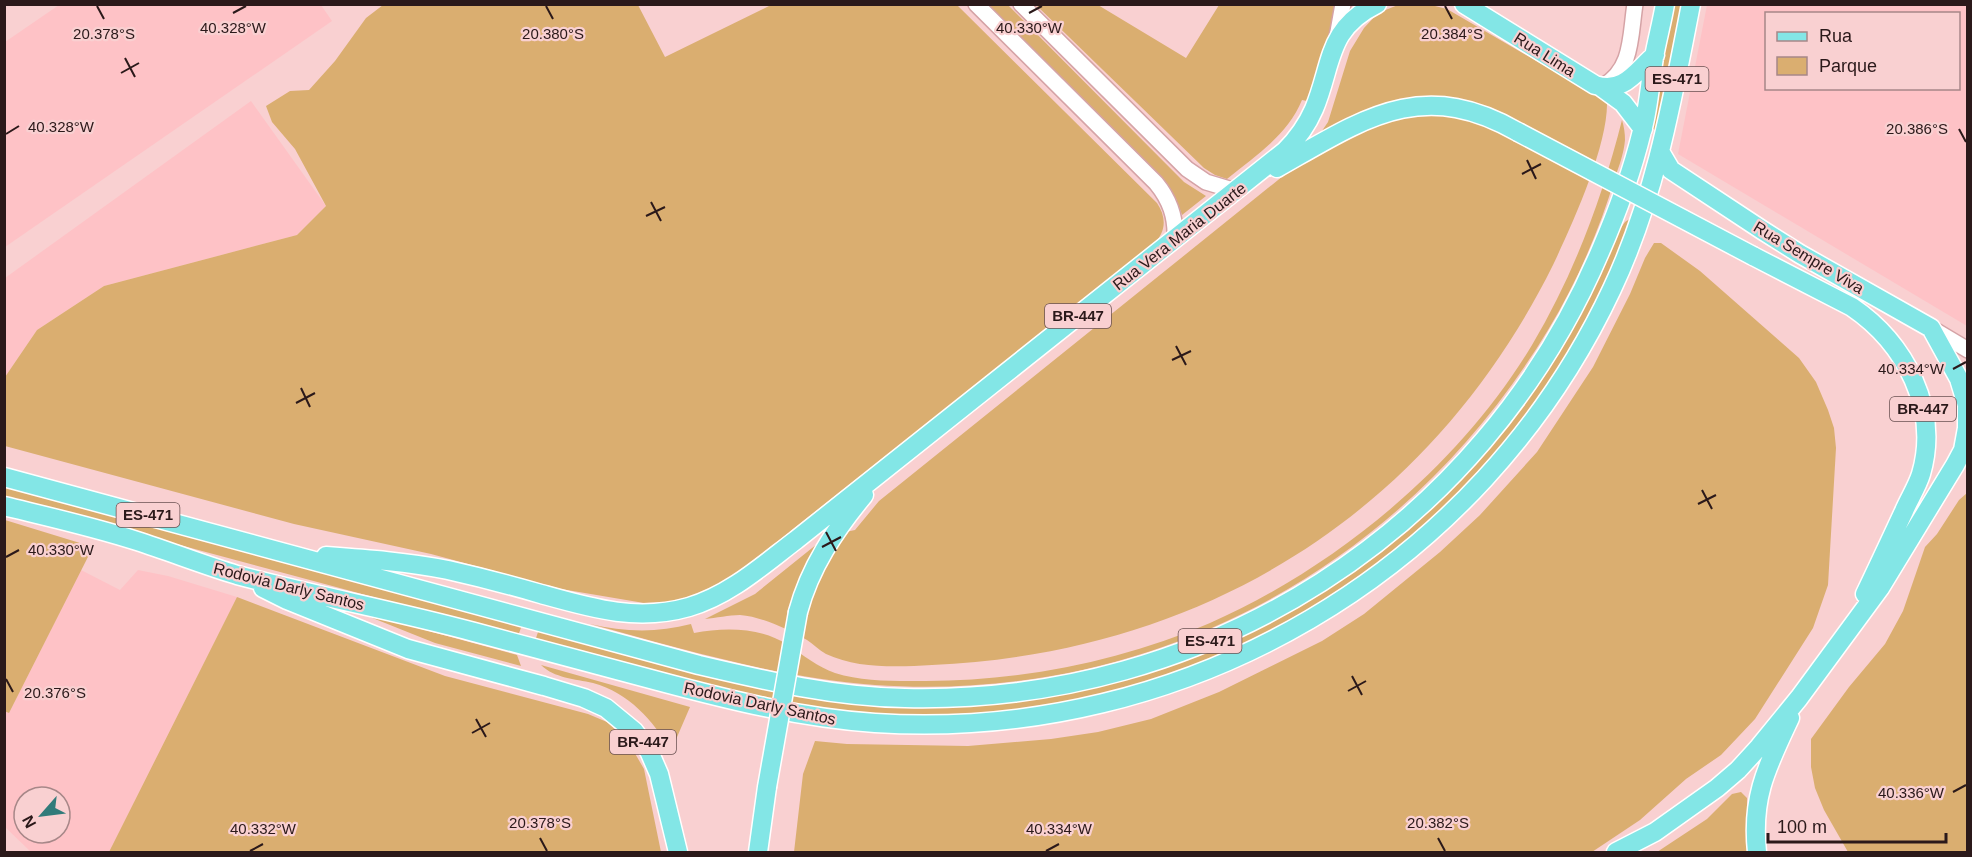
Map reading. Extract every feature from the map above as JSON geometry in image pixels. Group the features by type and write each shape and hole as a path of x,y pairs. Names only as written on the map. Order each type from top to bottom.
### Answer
{"main road":[{"name":"Rua Vera Maria Duarte","path":"920,442 1285,152 1305,127 1315,107 1336,41 1351,22 1377,4"},
{"name":"Rua Lima","path":"1464,4 1623,103 1643,129"},
{"name":"Rodovia Darly Santos","path":"4,477 699,665 784,685 843,694 931,699 1009,694 1077,683 1153,663 1190,650 1244,626 1321,584 1392,531 1456,471 1513,404 1567,321 1589,278 1612,223 1643,129 1654,55 1665,4"},
{"name":"Rodovia Darly Santos","path":"4,506 134,540 234,574 476,632 693,690 780,710 840,720 931,725 992,722 1082,708 1142,694 1227,662 1309,621 1385,570 1432,532 1496,467 1534,419 1584,343 1612,289 1632,242 1649,196 1661,153 1691,4"},
{"path":"1598,86 1614,88 1624,84 1654,55"},
{"name":"BR-447","path":"1236,191 1351,126 1393,110 1423,106 1456,108 1488,117 1518,132 1852,307 1871,321 1898,351 1914,379 1919,394 1926,442 1921,475 1849,632"},
{"name":"Rua Sempre Viva","path":"1661,153 1671,170 1752,224 1800,254 1931,328"},
{"name":"BR-447","path":"1616,852 1655,832 1738,770 1799,698 1849,632 1880,588 1961,461 1967,428 1966,405 1959,379 1931,328"},
{"name":"BR-447","path":"758,852 767,787 803,593 816,563 841,525 871,487 920,442"},
{"path":"291,554 385,561 448,570 622,614 658,614 675,611 705,602 733,587 920,442"},
{"name":"BR-447","path":"234,574 287,600 408,649 544,686 595,703 616,715 634,731 649,751 659,774 678,852"},
{"name":"BR-447","path":"1757,852 1755,815 1758,796 1763,778 1799,698"}],"street":[{"path":"976,4 1156,183 1172,211 1175,239"},
{"path":"1021,4 1187,169 1206,182 1236,191"},
{"name":"Rua Vera Maria Duarte","path":"1336,41 1343,4"},
{"path":"1598,86 1615,79 1625,65 1635,4"},
{"name":"Rua Sempre Viva","path":"1931,328 1968,350"}],"shaded area":[{"path":"59,5 321,5 332,21 5,247 5,42"},
{"path":"1707,5 1967,5 1967,326 1678,154"},
{"path":"251,101 326,206 297,235 104,286 37,330 5,377 5,278"},
{"path":"81,570 120,590 138,570 168,576 237,597 109,852 31,852 24,845 72,845 72,785 12,785 12,834 5,827 4,711 9,713"}],"green space":[{"path":"383,5 638,5 665,57 771,5 957,5 1157,203 1164,219 1163,230 1153,245 740,571 695,595 671,602 644,603 561,589 431,554 294,524 5,446 5,377 37,330 104,286 297,235 326,206 295,149 272,122 266,106 290,91 309,90 335,61 366,18"},
{"path":"987,5 1008,5 1184,182 1206,196 1182,215 1168,185"},
{"path":"1036,5 1098,5 1186,58 1219,5 1337,5 1312,102 1302,100 1296,113 1279,134 1260,153 1227,179 1204,168"},
{"path":"1398,5 1431,5 1447,9 1607,102 1602,140 1579,207 1553,265 1503,352 1443,430 1375,497 1300,553 1217,598 1127,632 1032,654 932,665 865,665 826,654 807,640 757,618 731,615 705,619 755,594 827,536 855,530 879,501 1283,176 1307,153 1328,122 1350,51 1364,28 1378,13"},
{"path":"1671,5 1682,5 1670,80 1658,134 1649,124"},
{"path":"1622,120 1625,140 1622,155 1602,217 1586,256 1548,330 1489,414 1422,488 1346,551 1262,604 1172,644 1077,671 978,685 875,685 803,676 731,661 590,624 615,629 640,630 666,629 691,624 694,633 730,629 754,632 777,639 835,673 868,679 915,681 998,677 1071,666 1142,648 1210,623 1304,573 1349,542 1392,508 1470,431 1503,389 1532,345 1561,291 1596,207"},
{"path":"1631,218 1606,286 1562,365 1490,462 1427,526 1331,599 1224,656 1110,695 991,715 871,715 781,703 535,641 539,629 901,706 996,702 1088,687 1177,662 1261,627 1340,581 1413,525 1479,459 1538,383 1581,310 1617,233"},
{"path":"1654,243 1661,243 1700,271 1799,358 1816,382 1828,410 1834,428 1836,448 1828,585 1813,628 1755,719 1721,755 1686,779 1640,820 1592,852 794,852 803,774 815,741 847,744 968,746 1051,739 1098,732 1151,719 1219,692 1322,641 1364,614 1440,552 1480,515 1537,452 1593,367"},
{"path":"4,487 522,625 518,636 5,498"},
{"path":"1967,493 1967,852 1848,852 1824,810 1815,788 1811,767 1811,739 1849,687 1885,644 1903,611 1925,547 1937,534 1959,500"},
{"path":"5,520 93,547 9,713 4,711"},
{"path":"237,597 445,676 588,714 607,722 633,750 644,769 661,852 109,852"},
{"path":"355,611 517,655 521,666 435,643"},
{"path":"541,665 690,707 671,751 648,718 618,693 593,683 552,673"},
{"path":"1741,792 1747,798 1748,852 1657,852 1707,819 1732,794"}]}
